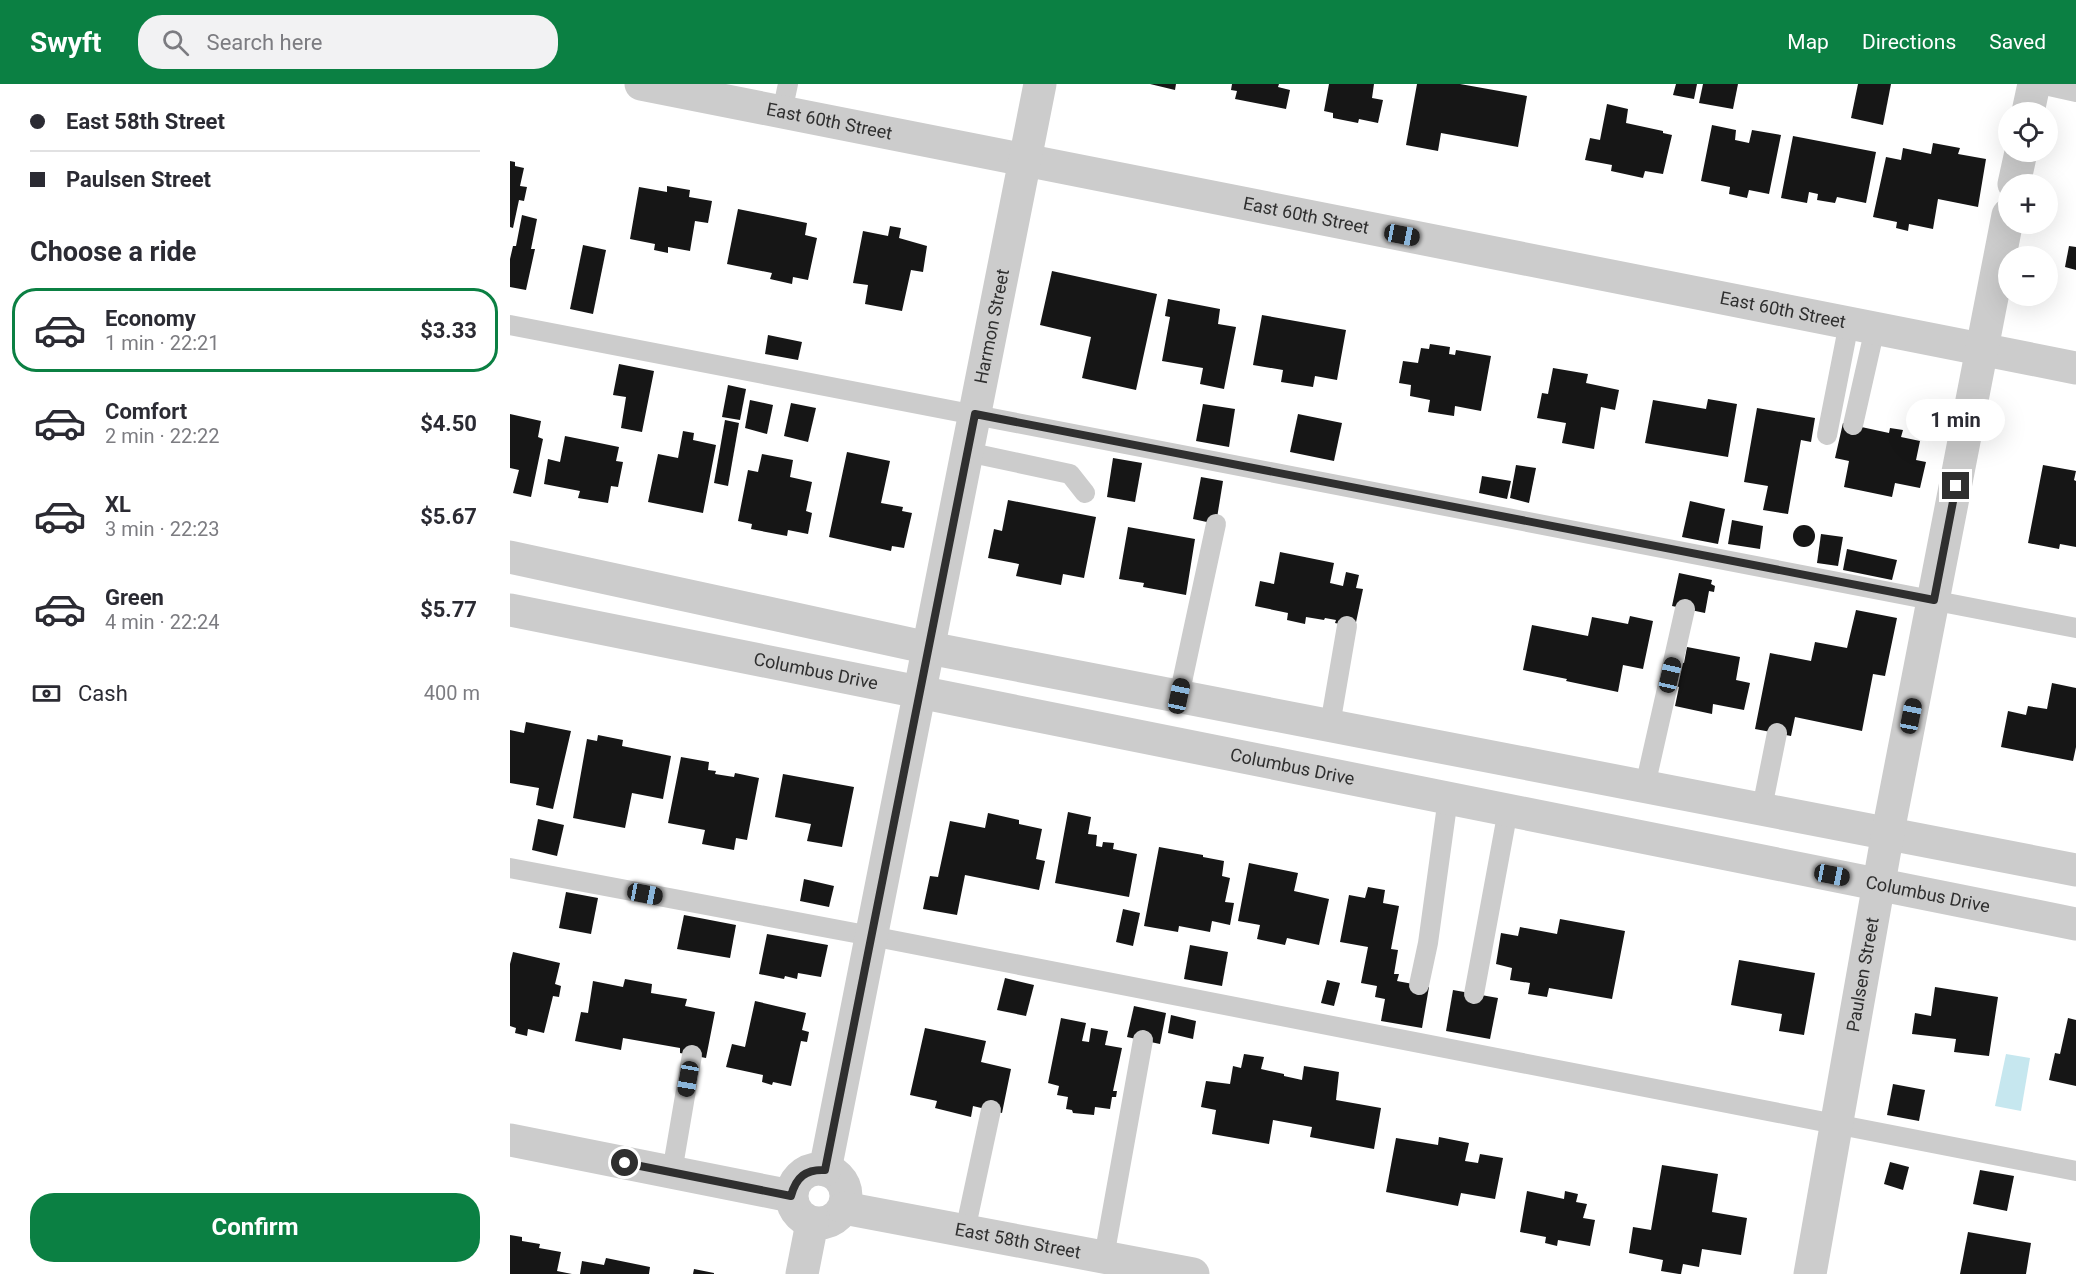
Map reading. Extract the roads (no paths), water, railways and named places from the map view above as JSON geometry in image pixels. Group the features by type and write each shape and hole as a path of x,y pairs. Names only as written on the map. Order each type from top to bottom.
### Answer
{"street":[{"name":"Harmon Street","path":"825,1170 1040,84"},
{"path":"2030,102 2034,84"},
{"name":"East 60th Street","path":"661,86 785,98 1025,160 2076,368"},
{"name":"Paulsen Street","path":"1810,1274 1888,832 2004,234"},
{"path":"510,557 928,648 2076,870"},
{"name":"Columbus Drive","path":"510,610 2076,924"},
{"path":"510,1140 791,1196"},
{"path":"813,1169 825,1170 836,1175 843,1184 846,1197 844,1208 835,1218 824,1223 812,1223 801,1217 794,1207 791,1196 794,1184 802,1174 813,1169"},
{"name":"East 58th Street","path":"844,1208 1193,1274"},
{"path":"802,1274 812,1223"}],"lane":[{"path":"2040,84 2076,92"},
{"path":"510,325 2076,628"},
{"path":"1853,425 1862,326"},
{"path":"1827,435 1862,326"},
{"path":"967,453 1070,474 1085,493"},
{"path":"1179,696 1216,524"},
{"path":"1646,786 1685,609"},
{"path":"1330,725 1347,626"},
{"path":"1762,808 1777,733"},
{"path":"1419,985 1428,943 1448,798"},
{"path":"1474,994 1508,810"},
{"path":"510,868 871,936 2076,1171"},
{"path":"1104,1257 1143,1040"},
{"path":"672,1172 692,1056"},
{"path":"965,1231 991,1110"}],"water":[{"path":"2006,1054 2030,1058 2021,1111 1995,1106"}]}
